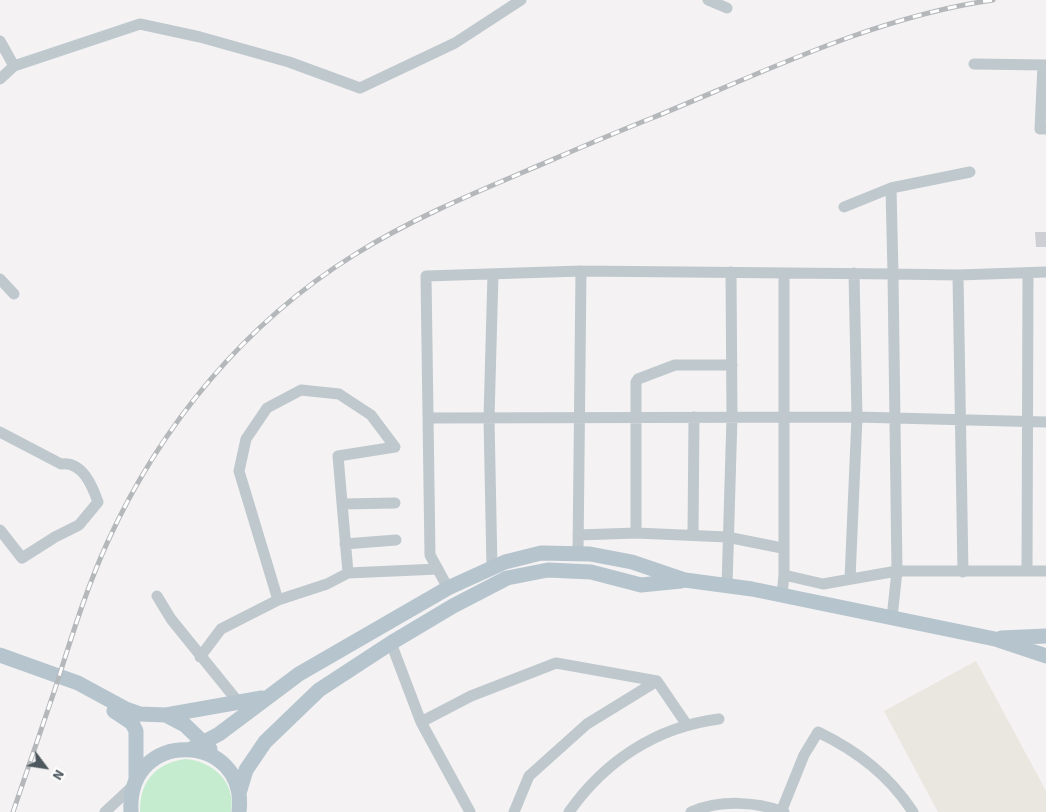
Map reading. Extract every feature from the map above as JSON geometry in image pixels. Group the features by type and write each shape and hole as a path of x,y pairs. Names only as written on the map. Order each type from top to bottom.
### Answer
{"main road":[{"path":"135,782 149,763 165,752 198,746 233,724 266,697 299,674 448,588 505,562 541,553 578,554 632,562 685,580 782,595 995,639 1046,656"},
{"path":"239,812 239,793 250,762 289,718 320,690 391,643 453,606 507,578 548,570 591,572 641,585 685,580"},
{"path":"995,639 1046,636"},
{"path":"0,655 78,683 131,711 166,715 266,697"},
{"path":"0,662 25,673 75,689 132,723 136,732 135,782 130,799 131,812"},
{"path":"166,715 184,726 198,746 215,757 230,772 239,793"}],"street":[{"path":"0,79 14,66 140,24 200,37 288,62 360,88 454,44 521,0"},
{"path":"708,0 727,8"},
{"path":"0,41 14,66"},
{"path":"974,64 1044,65 1040,129 1046,130"},
{"path":"844,206 892,188 970,172"},
{"path":"892,188 897,570 892,618"},
{"path":"578,554 581,271"},
{"path":"448,588 430,555 426,276 581,271 958,275 1046,272"},
{"path":"727,586 732,417 731,272"},
{"path":"782,595 784,575 782,548 784,273"},
{"path":"850,579 857,417 854,273"},
{"path":"1027,571 1028,273"},
{"path":"492,568 489,418 493,274"},
{"path":"958,275 963,572"},
{"path":"0,279 14,294"},
{"path":"636,533 636,382 638,379 674,366 732,365"},
{"path":"278,600 239,471 246,439 267,408 301,390 339,394 371,415 395,447 338,456 348,573"},
{"path":"693,535 694,417"},
{"path":"428,418 896,417 1046,422"},
{"path":"0,432 61,464 68,463 79,468 93,488 98,502 79,525 22,558 0,530"},
{"path":"342,504 395,503"},
{"path":"578,535 636,533 727,536 782,548"},
{"path":"345,544 396,540"},
{"path":"200,656 221,629 278,600 326,584 348,573 438,569"},
{"path":"784,575 823,584 897,570 963,572 1046,571"},
{"path":"156,596 200,656 239,703"},
{"path":"391,643 421,722 470,812"},
{"path":"421,722 471,696 556,663 657,681 687,725"},
{"path":"514,812 529,776 536,769 587,724 657,681"},
{"path":"569,812 590,786 618,759 651,739 687,725 719,719"},
{"path":"690,812 729,804 747,804 782,812 804,756 818,732 857,753 874,767 890,782 913,812"},
{"path":"105,812 135,782"}],"shaded area":[{"path":"976,661 1046,791 1046,812 938,812 884,711"}],"green space":[{"path":"185,759 205,764 220,775 230,791 232,801 231,812 140,812 140,801 146,783 151,776 166,765"}],"building":[{"path":"1035,232 1046,232 1046,247 1036,247"}],"railway":[{"path":"13,812 86,596 100,559 129,498 153,457 180,417 242,345 277,312 314,282 374,243 417,220 482,190 777,65 862,33 905,19 993,0"}]}
